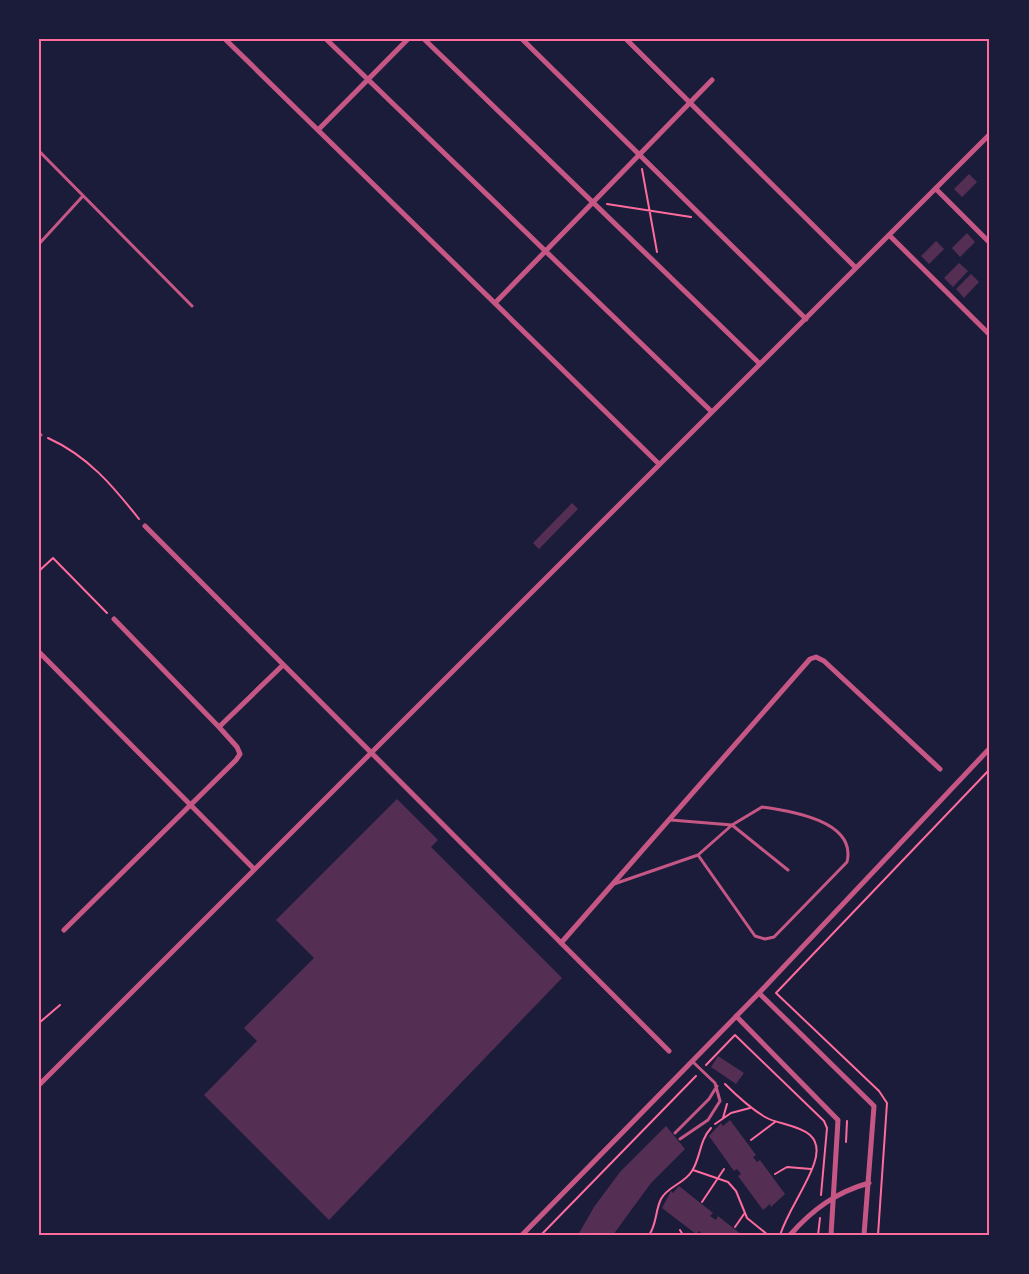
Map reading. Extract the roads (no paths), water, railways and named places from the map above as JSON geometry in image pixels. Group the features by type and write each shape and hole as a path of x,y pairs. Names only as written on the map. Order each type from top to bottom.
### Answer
{"street":[{"path":"225,39 660,464"},
{"path":"326,39 712,412"},
{"path":"318,130 408,39"},
{"path":"424,39 760,364"},
{"path":"522,39 806,319"},
{"path":"626,39 856,268"},
{"path":"495,303 712,80"},
{"path":"39,1085 889,235 989,139"},
{"path":"936,189 990,243"},
{"path":"889,235 990,335"},
{"path":"144,526 669,1051"},
{"path":"64,930 240,754 237,747 219,727 114,619"},
{"path":"39,652 254,869"},
{"path":"561,943 810,659 816,657 824,661 940,769"},
{"path":"219,727 283,665"},
{"path":"522,1235 759,993 990,748"},
{"path":"759,993 874,1106 864,1235"},
{"path":"736,1016 838,1120 831,1235"},
{"path":"790,1235 820,1206 834,1197 869,1183"}],"lane":[{"path":"39,151 192,306"},
{"path":"39,244 82,197"},
{"path":"612,884 698,855 732,825 762,807 824,822 843,837 850,852 847,862 774,937 765,939 755,936 698,855"},
{"path":"669,820 732,825 788,870"},
{"path":"680,1139 714,1114 720,1101 717,1086 692,1061"},
{"path":"675,1133 704,1105 717,1086"}]}
